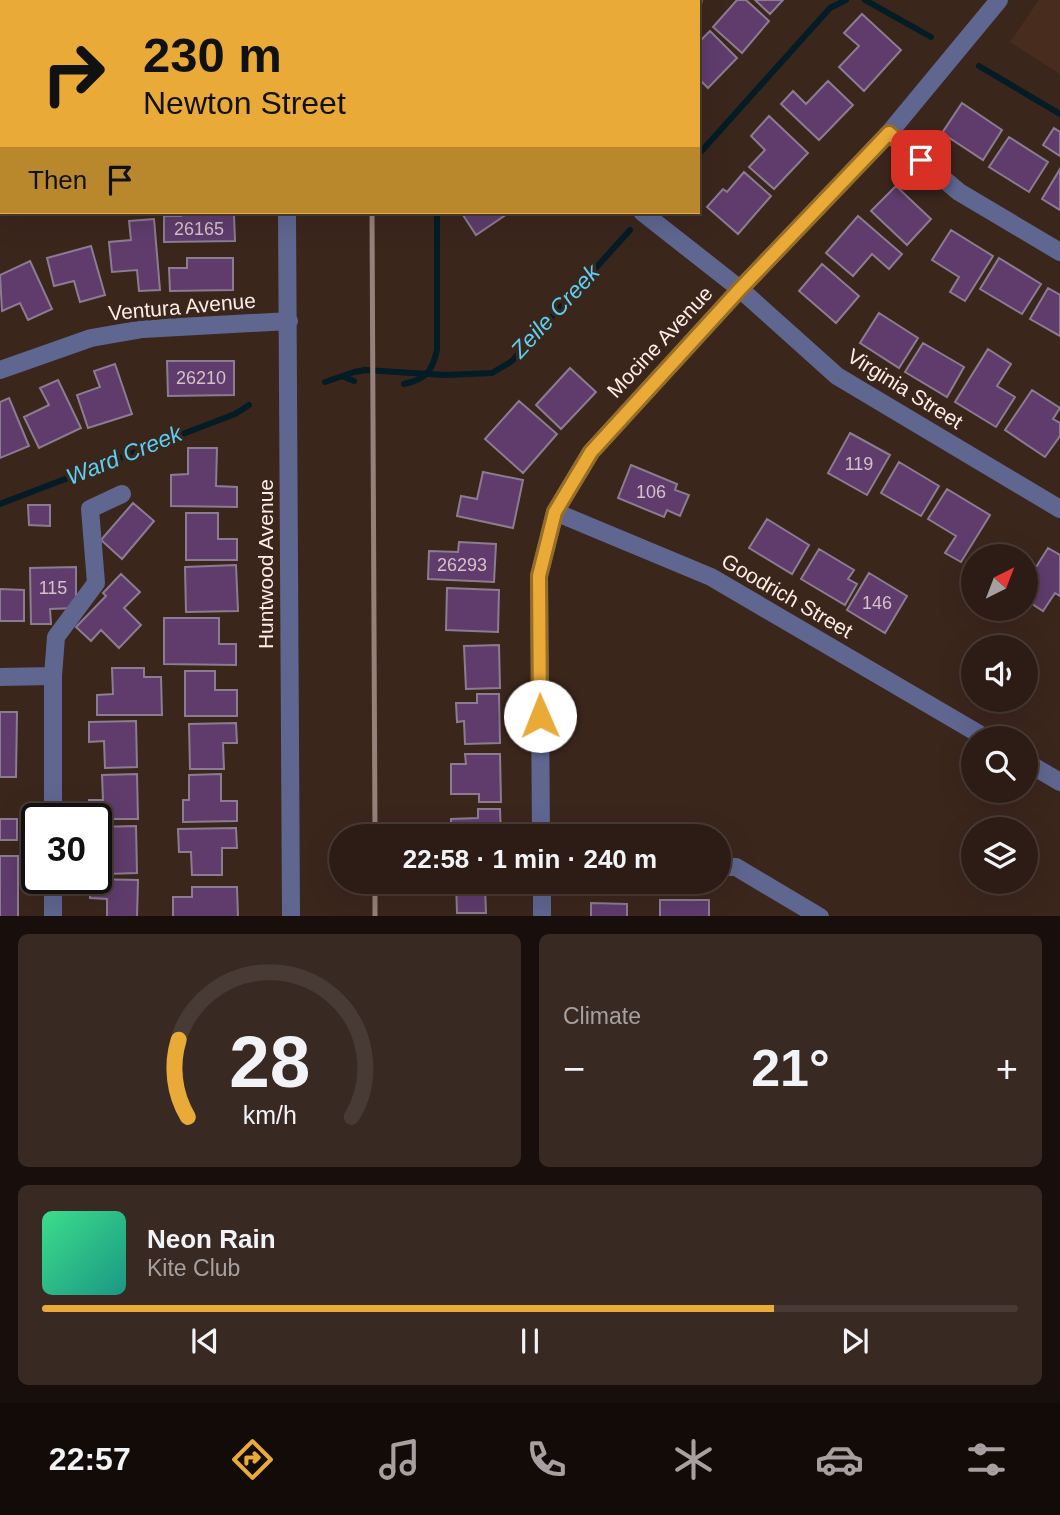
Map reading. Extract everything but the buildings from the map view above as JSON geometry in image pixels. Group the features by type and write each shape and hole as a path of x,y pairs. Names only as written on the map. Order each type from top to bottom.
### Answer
{"street":[{"name":"Mocine Avenue","path":"541,824 539,576 555,512 591,452 740,289 889,133 999,0"},
{"path":"889,133 959,192 1060,252"},
{"name":"Huntwood Avenue","path":"287,214 291,916"},
{"name":"Virginia Street","path":"645,214 740,289 837,376 1060,509"},
{"name":"Ventura Avenue","path":"0,370 104,335 144,329 289,321"},
{"path":"53,803 53,676 56,637 96,583 90,509 122,494"},
{"name":"Goodrich Street","path":"555,512 711,577 966,726"},
{"path":"0,677 53,676"},
{"path":"1038,769 1060,782"},
{"path":"731,867 736,867 820,916"},
{"path":"53,894 53,916"},
{"path":"542,894 542,916"}],"shaded area":[{"path":"1039,0 1060,0 1060,74 1010,42"}],"waterway":[{"name":"Zeile Creek","path":"700,153 830,8 846,0"},
{"name":"Zeile Creek","path":"865,0 931,37"},
{"name":"Zeile Creek","path":"979,66 1060,114"},
{"name":"Ward Creek","path":"404,384 418,380 427,373 437,350 437,214"},
{"name":"Zeile Creek","path":"325,382 365,370 445,375 492,373 512,361 630,230"},
{"name":"Ward Creek","path":"342,376 354,381"},
{"name":"Ward Creek","path":"0,504 235,414 249,405"}],"railway":[{"path":"372,214 375,824"},
{"path":"375,894 375,916"}],"route":[{"path":"540,716 539,576 555,512 591,452 740,289 889,133 921,160"}]}
